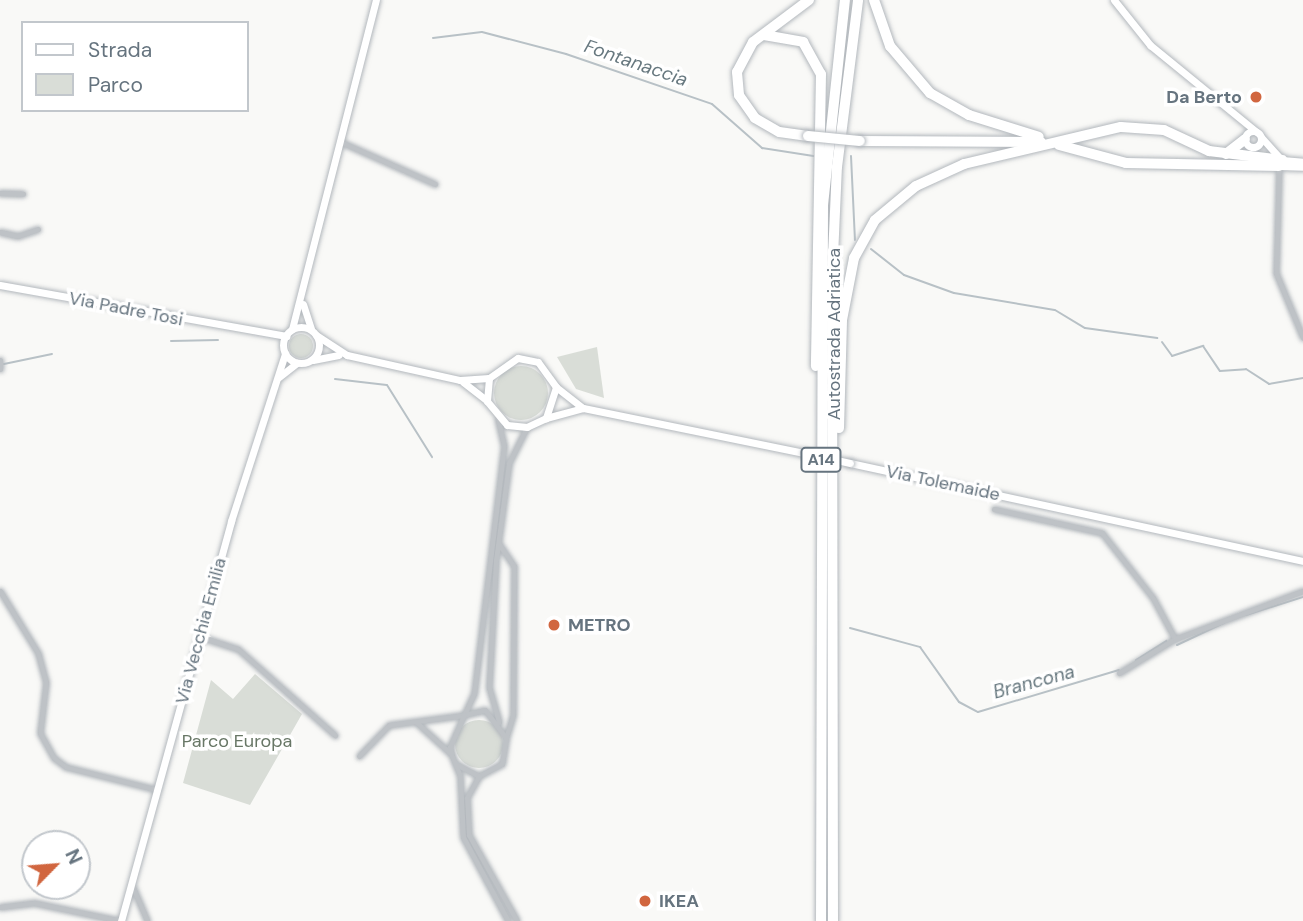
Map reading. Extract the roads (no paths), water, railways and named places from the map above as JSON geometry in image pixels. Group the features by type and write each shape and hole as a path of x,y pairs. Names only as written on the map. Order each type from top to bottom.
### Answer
{"highway":[{"path":"809,0 764,35 742,57 739,95 760,123 808,136 860,141 1052,143"},
{"name":"Autostrada Adriatica","path":"821,921 823,205 845,0"},
{"name":"Autostrada Adriatica","path":"833,921 837,167 858,0"},
{"path":"874,0 890,46 930,93 969,115 1052,143 1126,163 1281,163"},
{"path":"764,35 803,42 821,74 813,259 821,444"},
{"path":"834,538 842,320 863,237 880,214 929,179 1052,143 1128,127 1164,130 1226,154 1281,163"},
{"path":"1226,154 1246,136"}],"main road":[{"path":"285,352 286,336 292,329 302,293 376,0"},
{"path":"1114,0 1150,45 1238,111 1281,163 1303,164"},
{"path":"1238,111 1246,136 1254,148 1259,135"},
{"path":"1246,136 1259,135"},
{"name":"Via Padre Tosi","path":"0,285 253,334"},
{"path":"302,293 320,347 312,360"},
{"name":"Via Tolemaide","path":"292,329 314,332 347,355"},
{"path":"253,334 286,336"},
{"path":"253,334 285,352 297,363 273,383"},
{"name":"Via Vecchia Emilia","path":"121,921 273,383 285,352"},
{"name":"Via Tolemaide","path":"297,363 347,355 460,380 489,378 506,361 528,359 547,369 556,387 583,408 805,453 1303,561"},
{"path":"487,401 489,378"},
{"name":"Via Tolemaide","path":"460,380 487,401 498,419"},
{"path":"546,418 556,387"},
{"name":"Via Tolemaide","path":"527,428 546,418 583,408"},
{"path":"498,419 527,428"}],"street":[{"path":"341,142 435,184"},
{"path":"1281,163 1276,273 1303,338"},
{"path":"0,193 23,194"},
{"path":"0,232 18,236 38,229"},
{"path":"0,360 1,369"},
{"name":"Via Tolemaide","path":"452,756 452,738 464,715 481,669 504,446 498,419"},
{"path":"506,738 489,688 498,542 509,463 527,428"},
{"path":"994,509 1102,533 1153,598 1175,639"},
{"path":"498,542 514,566 513,715 502,764 479,776 467,798 469,835 517,921"},
{"path":"0,591 38,653 47,682 40,733 54,758 66,768 158,790"},
{"path":"1119,673 1175,639 1303,591"},
{"path":"201,637 238,649 335,735"},
{"path":"359,756 380,730 411,721 464,715 481,709 500,723"},
{"path":"411,721 434,732 456,764 463,837 508,921"},
{"path":"456,764 479,776"},
{"path":"131,883 147,921"},
{"path":"0,907 35,903 121,921"}],"waterway":[{"name":"Fontanaccia","path":"433,38 482,32 566,54 712,104 762,148 813,156"},
{"name":"Fontanaccia","path":"851,156 855,240"},
{"name":"Fontanaccia","path":"871,249 904,275 954,293 1055,310 1085,328 1157,338"},
{"name":"Brancona","path":"171,341 218,340"},
{"name":"Fontanaccia","path":"1162,342 1172,356 1203,346 1220,371 1246,369 1269,384 1303,378"},
{"name":"Brancona","path":"4,364 52,354"},
{"name":"Brancona","path":"335,379 387,385 432,457"},
{"name":"Brancona","path":"1246,615 1303,597"},
{"name":"Brancona","path":"1177,645 1224,623"},
{"name":"Brancona","path":"850,628 920,647 959,702 978,712 1119,670"},
{"name":"Brancona","path":"1136,660 1166,641"}],"place":[{"name":"Da Berto","path":"1256,97"},
{"name":"METRO","path":"554,625"},
{"name":"IKEA","path":"645,901"}],"park label":[{"name":"Parco Europa","path":"237,741"}]}
